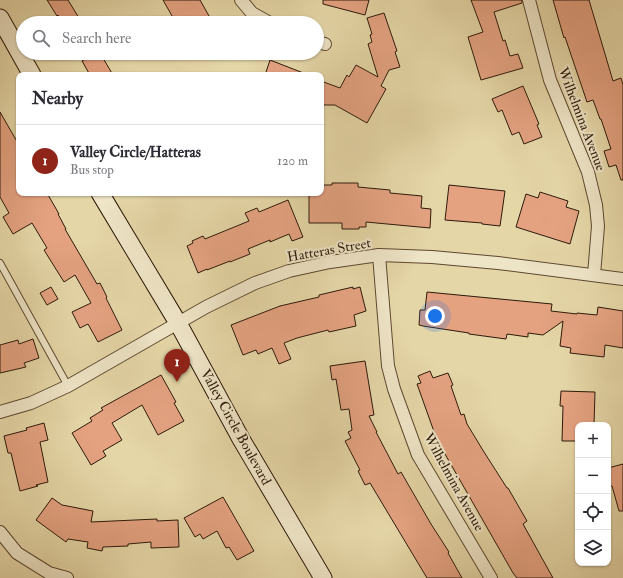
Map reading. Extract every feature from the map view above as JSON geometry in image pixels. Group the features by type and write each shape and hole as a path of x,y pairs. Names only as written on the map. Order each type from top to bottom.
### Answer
{"main road":[{"path":"0,18 16,46"},
{"path":"24,60 30,72"},
{"name":"Valley Circle Boulevard","path":"102,196 178,323 241,439 323,578"}],"street":[{"path":"241,0 252,13 257,16"},
{"name":"Wilhelmina Avenue","path":"529,0 550,80 588,172 596,205 598,226 594,275"},
{"name":"Wilhelmina Avenue","path":"378,255 388,366 394,389 418,455 491,578"},
{"name":"Hatteras Street","path":"0,412 31,403 68,386 206,307 255,284 289,271 330,262 378,255 432,257 498,263 623,278"},
{"path":"0,532 17,553 49,573 67,578"}],"lane":[{"path":"0,263 68,386"}],"building":[{"path":"47,0 68,0 78,16 58,15 57,16"},
{"path":"163,0 200,0 209,16 172,16"},
{"path":"323,0 369,0 365,15 323,4"},
{"path":"471,0 522,0 522,3 494,12 503,41 505,40 510,56 518,54 523,68 481,80 468,37 483,32"},
{"path":"553,0 589,0 613,81 621,78 623,85 623,180 621,180 616,165 609,167 604,151 611,149 601,119 593,100 587,102 565,37 564,38"},
{"path":"384,13 397,51 395,52 400,67 389,70 381,86 386,89 367,123 335,105 324,105 324,82 340,88 347,75 349,77 356,65 378,77 368,44 372,42 370,35 372,34 367,18"},
{"path":"104,60 111,72 88,72 82,61"},
{"path":"270,60 301,72 266,72"},
{"path":"523,86 539,124 537,125 542,137 524,144 519,132 512,135 502,110 498,112 492,99"},
{"path":"0,112 16,140 16,196 49,196 59,214 65,229 97,284 100,283 122,330 98,342 88,324 80,328 72,312 91,303 75,275 64,282 44,250 47,248 32,223 13,234 3,217 9,213 0,197"},
{"path":"332,183 358,183 358,187 390,190 390,193 422,196 421,208 431,209 430,228 366,222 366,227 359,227 359,229 342,229 342,223 309,223 309,196 324,196 324,185 332,185"},
{"path":"449,185 505,191 500,226 445,220"},
{"path":"540,192 568,201 566,207 579,211 570,244 516,227 526,194 538,198"},
{"path":"288,200 303,237 292,241 289,234 270,242 270,240 248,249 250,254 198,273 187,246 193,243 192,241 203,236 205,239 249,221 245,213 257,208 259,212"},
{"path":"51,287 58,299 47,305 40,293"},
{"path":"353,287 353,289 360,287 366,311 354,315 356,326 329,332 328,330 284,343 291,359 279,364 272,348 258,354 256,350 243,355 231,325 280,306"},
{"path":"427,292 552,304 551,311 577,314 597,315 598,307 623,311 623,348 605,345 604,357 570,353 571,348 560,346 563,321 543,335 528,333 528,337 507,334 506,339 419,325 420,310 425,310"},
{"path":"33,339 39,358 24,363 26,367 0,373 0,345 18,340 19,344"},
{"path":"365,361 374,415 369,416 376,432 398,474 401,472 449,552 448,553 462,578 427,578 370,483 365,485 358,471 360,470 345,441 351,438 348,432 352,430 349,409 341,410 336,379 332,380 330,366"},
{"path":"430,371 433,378 448,373 453,385 451,386 461,415 464,414 467,424 508,488 527,521 523,524 553,578 517,578 513,573 437,440 417,384 421,383 418,376"},
{"path":"161,375 176,402 174,403 184,421 158,435 142,405 112,423 122,440 103,451 106,456 91,465 72,433 92,421 90,418 103,410 101,408"},
{"path":"561,391 595,392 594,422 575,422 575,441 562,441 563,406 560,406"},
{"path":"44,423 48,440 40,442 48,482 20,491 11,453 8,453 4,436 27,430 26,428"},
{"path":"623,464 623,511 619,511 611,486 611,467"},
{"path":"223,497 254,551 237,560 229,547 226,548 217,531 203,539 200,534 195,537 184,518"},
{"path":"52,498 62,505 93,511 91,522 157,519 157,521 178,520 179,547 151,548 151,542 128,544 128,546 103,547 102,551 87,548 88,542 68,539 66,542 36,520"}],"place":[{"name":"Valley Circle/Hatteras","path":"177,382"}]}
